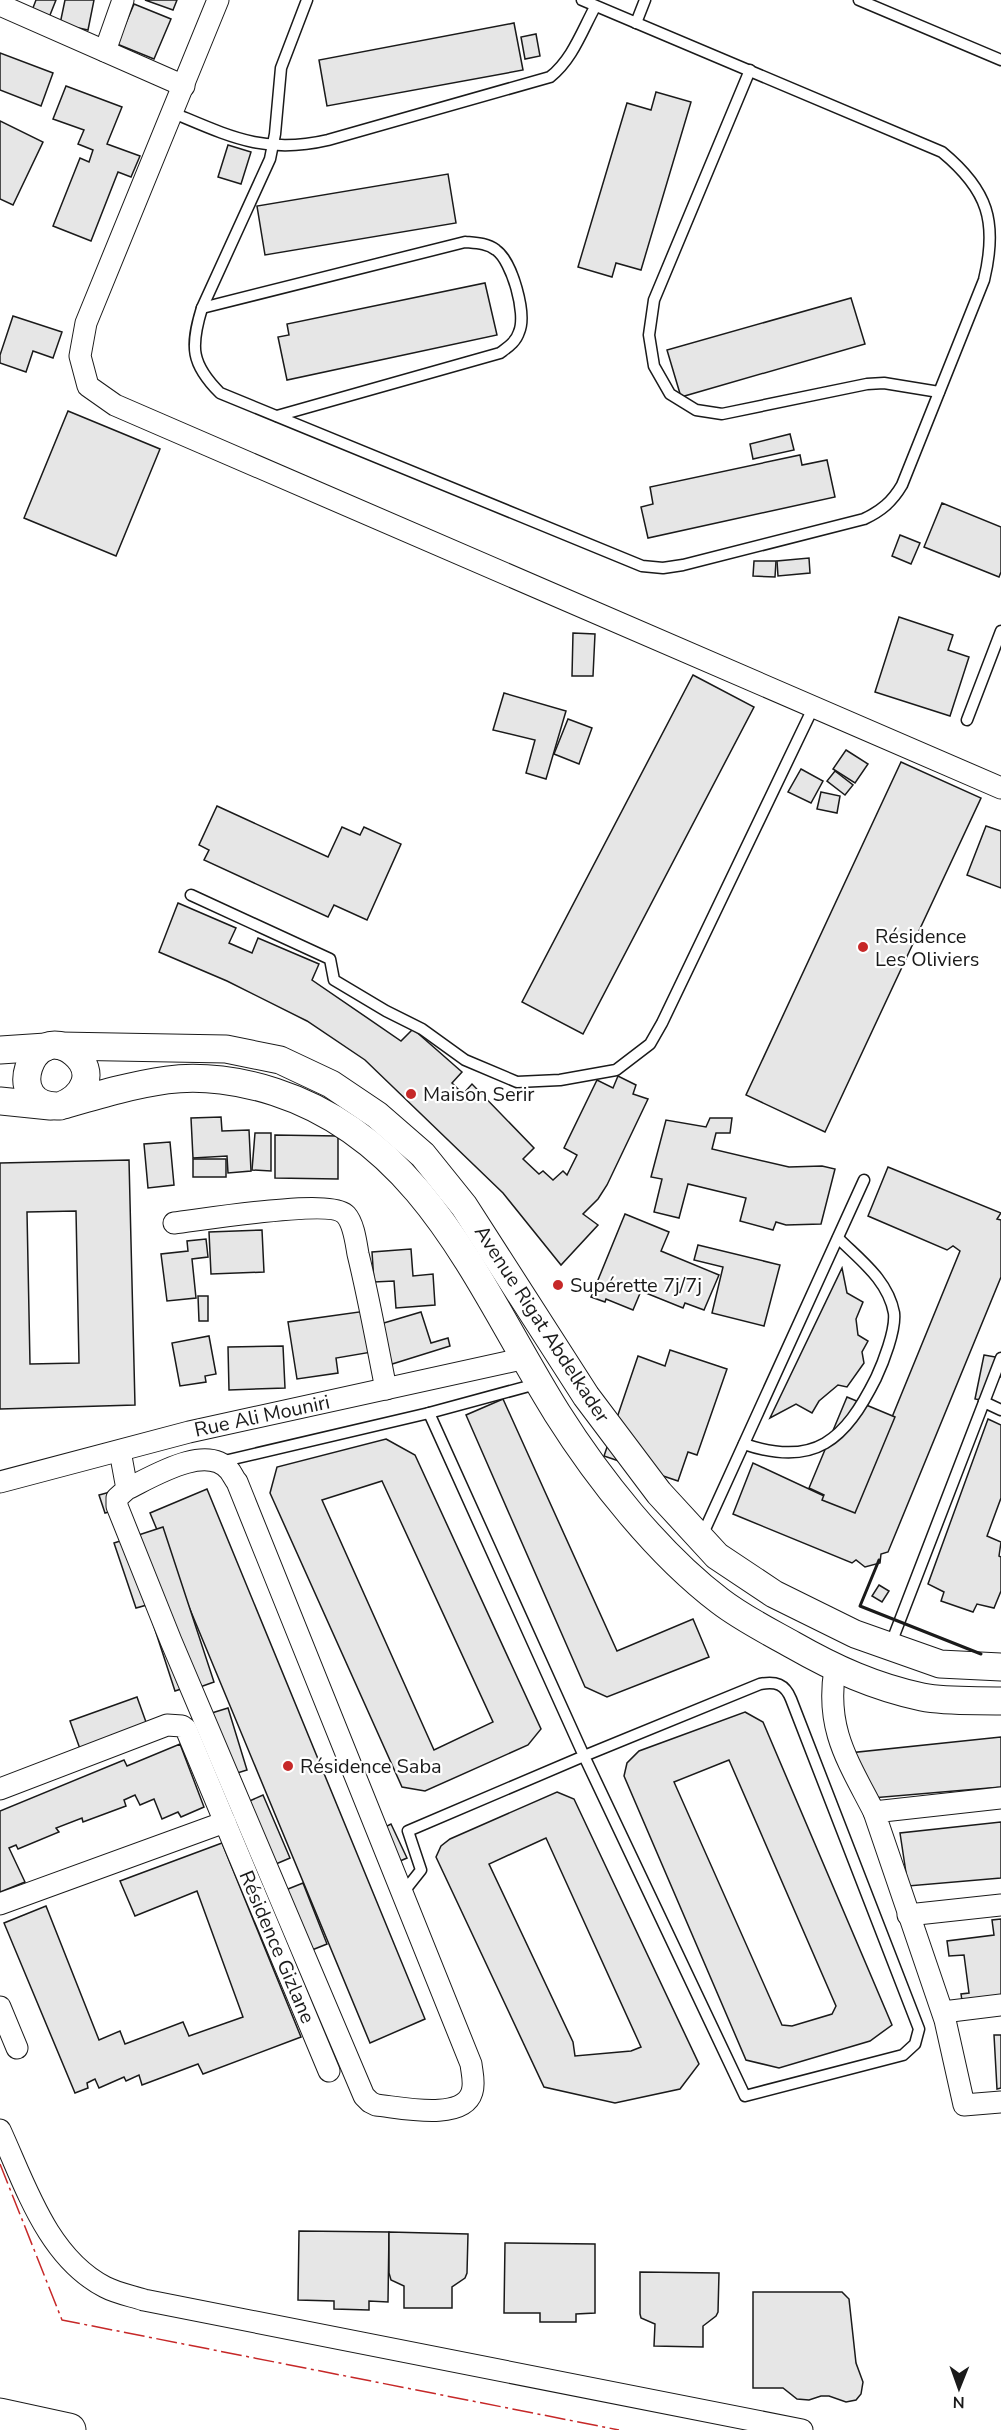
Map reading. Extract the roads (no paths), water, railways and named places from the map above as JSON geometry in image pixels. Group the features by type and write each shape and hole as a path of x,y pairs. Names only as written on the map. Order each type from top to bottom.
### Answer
{"highway":[{"path":"0,2415 69,2430"}],"street":[{"path":"105,51 123,0"},
{"path":"218,0 86,323 80,356 88,386 115,405 1001,788"},
{"path":"0,5 184,86"},
{"name":"Avenue Rigat Abdelkader","path":"3,1047 226,1049 280,1060 331,1084 377,1115 423,1155 464,1206 586,1396 659,1493 717,1556 774,1594 855,1634 940,1664 1001,1667"},
{"path":"53,1047 69,1049 78,1055 84,1065 86,1075 85,1085 80,1095 70,1102 57,1106 34,1098 25,1080 30,1059 53,1047"},
{"path":"0,1101 57,1106 169,1079 210,1080 255,1085 304,1101 359,1135 396,1165 449,1233 491,1297 557,1413 598,1472 667,1554 719,1601 748,1620 836,1669 880,1686 925,1698 1001,1701"},
{"path":"174,1223 247,1213 313,1208 336,1209 346,1215 354,1234 386,1389"},
{"name":"Rue Ali Mouniri","path":"0,1482 189,1432 526,1358"},
{"path":"120,1451 127,1489"},
{"path":"190,1460 218,1463 228,1469 237,1482 471,2064 474,2082 472,2095 460,2106 444,2112 376,2105 364,2096 171,1641 117,1506 117,1498 127,1489 190,1460"},
{"path":"836,1669 832,1688 833,1719 839,1742 874,1812 943,2012 964,2105 1001,2102"},
{"name":"Résidence Gizlane","path":"0,1789 166,1725 174,1724 186,1729 330,2071"},
{"path":"874,1812 1001,1798"},
{"path":"0,1904 225,1822"},
{"path":"908,1915 1001,1905"},
{"path":"943,2012 1001,2005"},
{"path":"0,2007 18,2048"},
{"path":"0,2130 54,2241 76,2267 105,2288 144,2300 802,2430"}],"lane":[{"path":"307,0 281,68 273,146 265,172 201,308 194,333 196,357 205,377 220,393 642,566 663,568 683,566 864,519 881,511 894,498 902,485 984,280 991,251 990,222 981,195 964,171 942,152 582,0"},
{"path":"636,23 645,0"},
{"path":"859,0 1001,60"},
{"path":"171,112 236,139 273,146 311,144 328,140 550,77 561,69 595,7"},
{"path":"750,70 654,300 649,335 654,366 670,394 696,410 722,414 867,384 899,384 939,392"},
{"path":"201,308 465,243 481,243 495,249 506,259 522,309 522,321 519,334 512,344 500,353 277,416"},
{"path":"967,720 1001,631"},
{"path":"191,895 330,958 334,980 422,1029 465,1060 517,1082 561,1080 616,1070 650,1044 662,1023 814,706"},
{"path":"701,1538 864,1180"},
{"path":"744,1444 766,1452 801,1453 833,1440 861,1408 886,1357 894,1314 884,1284 838,1238"},
{"path":"890,1647 1001,1358"},
{"path":"218,1463 429,1413 540,1383"},
{"path":"984,1402 1001,1410"},
{"path":"402,1894 421,1870 408,1831 584,1756 760,1684 770,1682 780,1684 788,1690 919,2029 915,2044 903,2055 745,2096 584,1756 429,1413"}],"place":[{"name":"Résidence Les Oliviers","path":"863,947"},
{"name":"Maison Serir","path":"411,1094"},
{"name":"Supérette 7j/7j","path":"558,1285"},
{"name":"Résidence Saba","path":"288,1766"}]}
